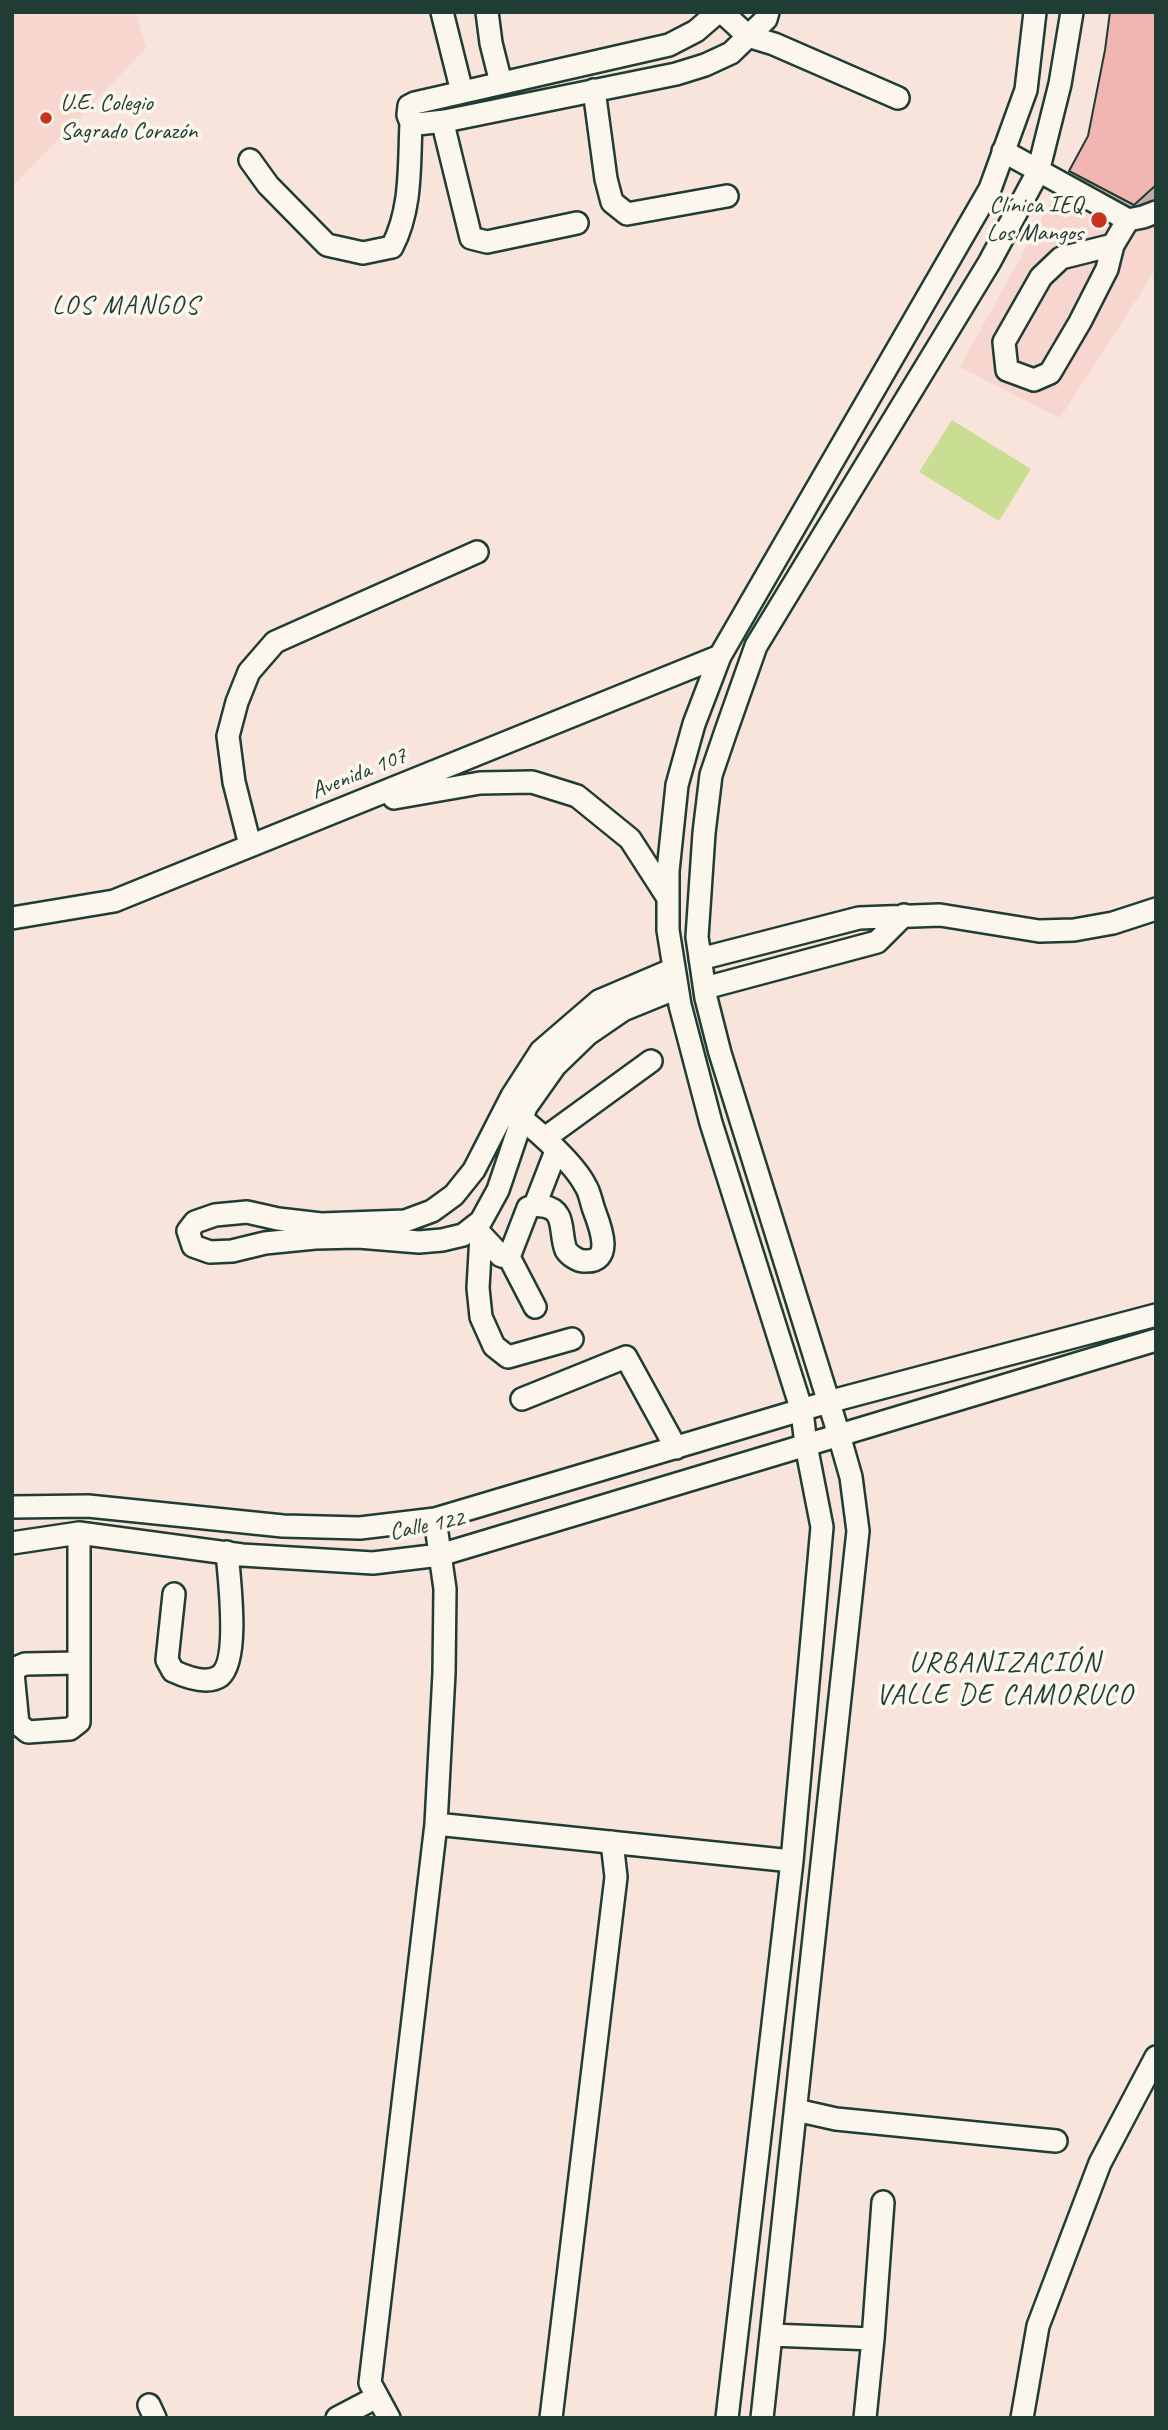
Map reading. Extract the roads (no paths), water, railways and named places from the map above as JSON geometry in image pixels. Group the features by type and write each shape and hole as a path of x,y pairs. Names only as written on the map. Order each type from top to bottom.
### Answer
{"street":[{"path":"442,12 462,92"},
{"path":"487,12 501,83"},
{"path":"250,160 268,185 327,245 363,253 392,247 400,232 408,197 411,123 409,106 669,45 696,31 720,12 748,36 774,44 898,98"},
{"path":"411,123 445,121 676,74 705,65 731,53 766,19 768,12"},
{"path":"727,2418 792,1861 822,1527 802,1411 711,1123 676,979 668,930 668,871 677,785 694,724 720,656 989,189 1026,90 1035,12"},
{"path":"762,2418 858,1531 851,1477 720,1053 705,988 696,937 711,775 757,646 989,263 1038,172 1060,84 1072,12"},
{"path":"594,90 612,202 627,214 727,196"},
{"path":"445,121 445,132 471,238 487,242 577,223"},
{"path":"1003,151 1128,220 1156,212"},
{"path":"1113,245 1061,258 1041,277 1004,342 1007,370 1034,380 1050,373 1080,322 1107,269 1113,245 1128,220"},
{"path":"250,845 234,782 228,736 249,672 275,642 477,552"},
{"name":"Avenida 107","path":"12,918 114,901 720,656"},
{"path":"354,805 480,783 532,782 577,796 630,839 668,898"},
{"path":"700,959 859,918 940,915 1039,930 1074,930 1112,923 1156,909"},
{"path":"705,988 877,942 904,915"},
{"path":"572,1339 508,1357 494,1346 481,1317 478,1231 498,1190 526,1107 555,1066 588,1034 676,979"},
{"path":"478,1231 443,1240 419,1242 358,1237 314,1238 211,1252 192,1246 188,1231 195,1222 215,1215 247,1212 321,1224 357,1224 405,1221 432,1211 454,1195 474,1170 512,1096 541,1051 599,1001 676,979"},
{"path":"535,1205 550,1145 651,1061"},
{"path":"522,1119 585,1184 604,1244 603,1251 594,1260 582,1261 566,1250 559,1215 549,1207 535,1205 528,1208 509,1257 535,1307"},
{"path":"265,1243 268,1217"},
{"path":"478,1231 501,1256 509,1257"},
{"name":"Calle 122","path":"12,1507 88,1506 283,1526 360,1528 435,1518 828,1402 1156,1315"},
{"name":"Calle 122","path":"12,1543 79,1533 226,1552 373,1563 440,1555 1156,1340"},
{"path":"522,1399 626,1357 676,1448"},
{"path":"389,2418 370,2384 436,1824 444,1673 445,1589 435,1518"},
{"path":"79,1533 79,1663"},
{"path":"174,1594 167,1660 173,1671 188,1678 206,1680 218,1677 227,1667 230,1650 232,1614 226,1552"},
{"path":"797,1804 828,1808"},
{"path":"436,1824 792,1861"},
{"path":"551,2418 616,1877 611,1842"},
{"path":"1022,2418 1038,2326 1100,2163 1156,2057"},
{"path":"796,2110 836,2119 1056,2141"},
{"path":"865,2418 883,2202"},
{"path":"771,2335 873,2339"},
{"path":"337,2418 377,2397"}],"place":[{"name":"U.E. Colegio Sagrado Corazón","path":"46,118"},
{"name":"Clínica IEQ Los Mangos","path":"1099,220"}],"district":[{"name":"LOS MANGOS","path":"126,306"},
{"name":"URBANIZACIÓN VALLE DE CAMORUCO","path":"1005,1680"}]}
